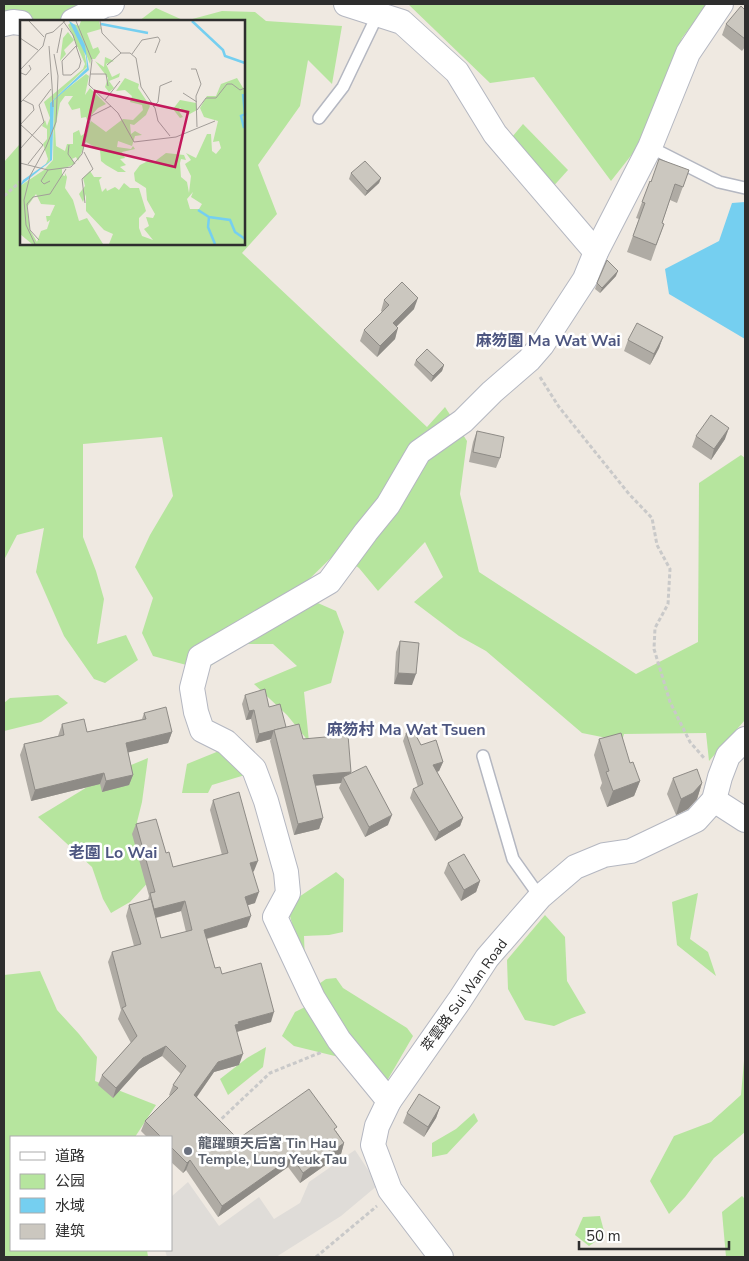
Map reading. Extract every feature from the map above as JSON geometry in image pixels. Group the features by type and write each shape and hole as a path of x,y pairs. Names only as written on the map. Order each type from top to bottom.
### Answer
{"street":[{"path":"76,20 105,5 112,4"},
{"path":"346,4 402,22 456,72 495,134 596,252"},
{"path":"389,1101 339,1040 313,998 275,917 288,893 286,872 266,801 254,769 226,742 202,730 196,712 192,688 200,657 329,582 388,505 419,452 463,421 492,392 529,360 542,344 585,279 596,252 650,147 688,53 721,4"},
{"path":"4,24 13,22 20,24"},
{"name":"萃雲路 Sui Wan Road","path":"441,1257 390,1190 373,1145 377,1126 389,1101 487,958 540,897 575,866 604,855 631,851 696,820 714,800 728,756 745,739"},
{"path":"714,800 745,820"}],"lane":[{"path":"319,118 343,88 378,14"},
{"path":"650,147 720,182 745,188"},
{"path":"483,756 513,860 540,897"}],"path":[{"path":"4,196 20,182"},
{"path":"529,360 559,407 628,494 652,518 657,545 670,569 668,604 656,628 654,648 670,702 690,742 720,777"},
{"path":"215,1125 270,1073 320,1053 339,1040"},
{"path":"316,1257 393,1193"}],"green space":[{"path":"4,4 112,4 75,20 20,20 4,24"},
{"path":"408,4 708,4 682,38 648,134 611,181 534,77 490,83"},
{"path":"156,8 183,20 140,20"},
{"path":"222,11 255,12 266,21 342,26 332,84 308,60 300,106 258,165 277,214 242,253 427,427 445,407 467,441 460,494 479,572 636,674 698,642 699,483 741,455 745,458 745,720 709,761 706,733 624,734 622,741 582,733 486,651 459,636 414,602 443,577 425,542 378,591 359,568 337,552 295,593 336,611 344,632 331,683 304,692 309,742 287,715 254,684 297,666 273,644 241,644 205,670 153,656 142,633 153,598 135,567 150,535 173,496 162,437 83,444 83,537 104,599 97,644 126,635 138,660 105,683 94,679 64,636 36,572 44,528 17,535 4,560 4,162 19,145 20,140 20,245 245,245 245,20 189,20"},
{"path":"523,124 568,170 550,190 506,144"},
{"path":"58,695 68,703 41,722 4,731 4,703 10,698"},
{"path":"219,751 245,775 212,785 208,793 182,793 187,764"},
{"path":"148,758 142,802 137,822 153,877 130,902 111,913 103,899 92,867 38,817 107,775"},
{"path":"336,872 344,879 343,932 329,935 304,936 305,964 287,905"},
{"path":"698,893 690,939 708,952 716,976 677,945 672,902"},
{"path":"545,915 565,937 567,981 586,1013 554,1026 525,1020 508,989 507,960"},
{"path":"40,971 57,1010 97,1057 95,1081 156,1105 136,1136 10,1136 10,1251 147,1251 148,1257 4,1257 4,975"},
{"path":"336,978 343,988 407,1028 413,1036 384,1086 343,1058 294,1046 282,1036 295,1012 321,999 313,988 326,979"},
{"path":"266,1047 263,1067 228,1095 220,1079 247,1058"},
{"path":"744,1061 745,1132 714,1158 685,1197 669,1214 650,1181 674,1136 711,1122 741,1095"},
{"path":"474,1113 478,1121 447,1154 432,1157 432,1143 456,1129"},
{"path":"742,1196 745,1199 745,1257 726,1257 722,1212"},
{"path":"600,1216 605,1235 589,1246 575,1235 583,1217"}],"shaded area":[{"path":"355,1150 378,1185 341,1216 276,1257 167,1257 165,1251 172,1251 172,1196 188,1182 219,1226 259,1197 274,1219 300,1203 309,1182"}],"water":[{"path":"745,202 745,339 669,294 665,269 719,241 732,203"}],"building":[{"path":"741,6 745,10 745,39 726,24"},
{"path":"659,159 689,170 683,187 675,184 656,245 633,236 645,203 642,202"},
{"path":"365,161 381,178 367,191 351,173"},
{"path":"607,260 618,271 602,288 597,283"},
{"path":"402,282 418,298 393,323 398,328 380,346 364,330 389,305 384,300"},
{"path":"637,323 663,337 654,354 628,340"},
{"path":"427,349 444,365 433,376 416,360"},
{"path":"711,415 729,428 714,449 696,436"},
{"path":"477,431 504,437 500,458 473,452"},
{"path":"400,641 419,643 416,674 398,673"},
{"path":"265,689 269,707 280,704 286,727 259,734 254,710 249,711 245,695"},
{"path":"166,707 172,732 126,743 133,775 106,781 104,773 35,790 24,744 64,735 62,724 84,719 87,732 146,719 144,713"},
{"path":"299,724 303,739 348,735 351,772 313,775 323,818 298,824 274,730"},
{"path":"413,730 421,745 436,740 443,762 433,765 463,818 439,832 413,789 423,784 406,733"},
{"path":"621,733 630,763 633,762 640,781 613,791 606,772 609,771 599,739"},
{"path":"366,766 392,815 369,827 343,777"},
{"path":"697,769 702,783 693,793 681,799 673,778"},
{"path":"239,792 258,861 250,863 259,892 245,897 251,916 204,930 215,968 220,967 222,974 261,963 274,1012 238,1022 239,1024 235,1025 243,1054 218,1062 194,1095 238,1139 309,1089 337,1127 334,1129 344,1143 303,1173 292,1157 222,1206 190,1160 187,1163 172,1148 172,1136 160,1136 145,1121 178,1088 173,1085 186,1066 166,1046 143,1058 116,1088 102,1075 137,1036 122,1008 126,1006 112,952 141,944 129,905 151,899 161,938 192,930 185,901 154,909 150,893 155,892 136,824 156,819 166,853 169,852 173,867 228,853 213,800"},
{"path":"464,854 480,881 464,890 448,863"},
{"path":"419,1094 440,1107 428,1127 407,1113"}],"place":[{"name":"龍躍頭天后宮 Tin Hau Temple, Lung Yeuk Tau","path":"188,1151"}],"district":[{"name":"麻笏圍 Ma Wat Wai","path":"548,340"},
{"name":"麻笏村 Ma Wat Tsuen","path":"406,729"},
{"name":"老圍 Lo Wai","path":"113,852"}]}
